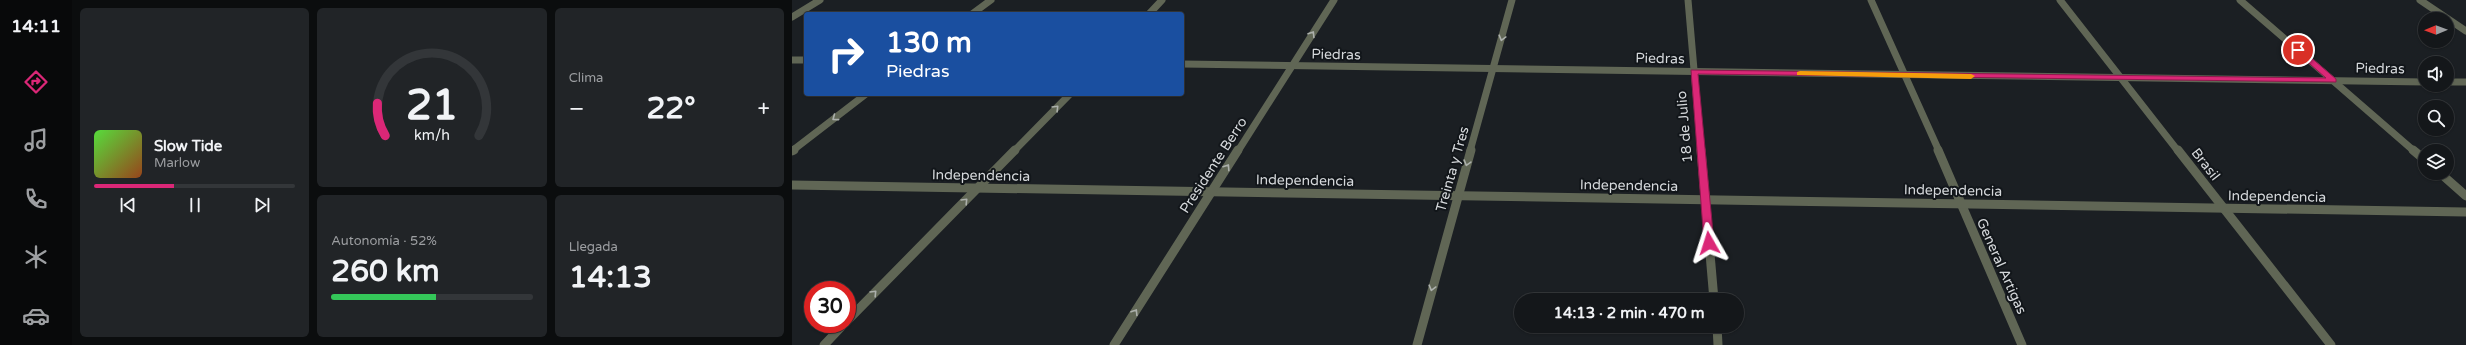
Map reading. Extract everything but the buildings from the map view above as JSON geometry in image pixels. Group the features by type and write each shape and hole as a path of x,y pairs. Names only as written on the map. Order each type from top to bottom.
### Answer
{"street":[{"path":"792,17 820,0"},
{"path":"975,12 991,0"},
{"path":"1151,12 1162,0"},
{"name":"Presidente Berro","path":"1114,345 1334,0"},
{"name":"Treinta y Tres","path":"1417,345 1512,0"},
{"name":"18 de Julio","path":"1688,0 1704,200 1713,293"},
{"name":"General Artigas","path":"1871,0 1906,76 2022,345"},
{"name":"Brasil","path":"2060,0 2331,345"},
{"path":"2240,0 2418,154"},
{"path":"2420,0 2466,31"},
{"path":"792,60 804,60"},
{"name":"Piedras","path":"1184,64 1906,76 2418,82"},
{"path":"2454,82 2466,82"},
{"path":"792,151 863,96"},
{"path":"856,312 1068,96"},
{"path":"2448,180 2466,196"},
{"name":"Independencia","path":"792,185 2466,212"},
{"path":"824,345 835,333"},
{"path":"1717,333 1718,345"}],"slow traffic":[{"path":"1800,74 1971,76"}],"route":[{"path":"1709,243 1704,200 1694,72 2334,81 2298,50"}]}
